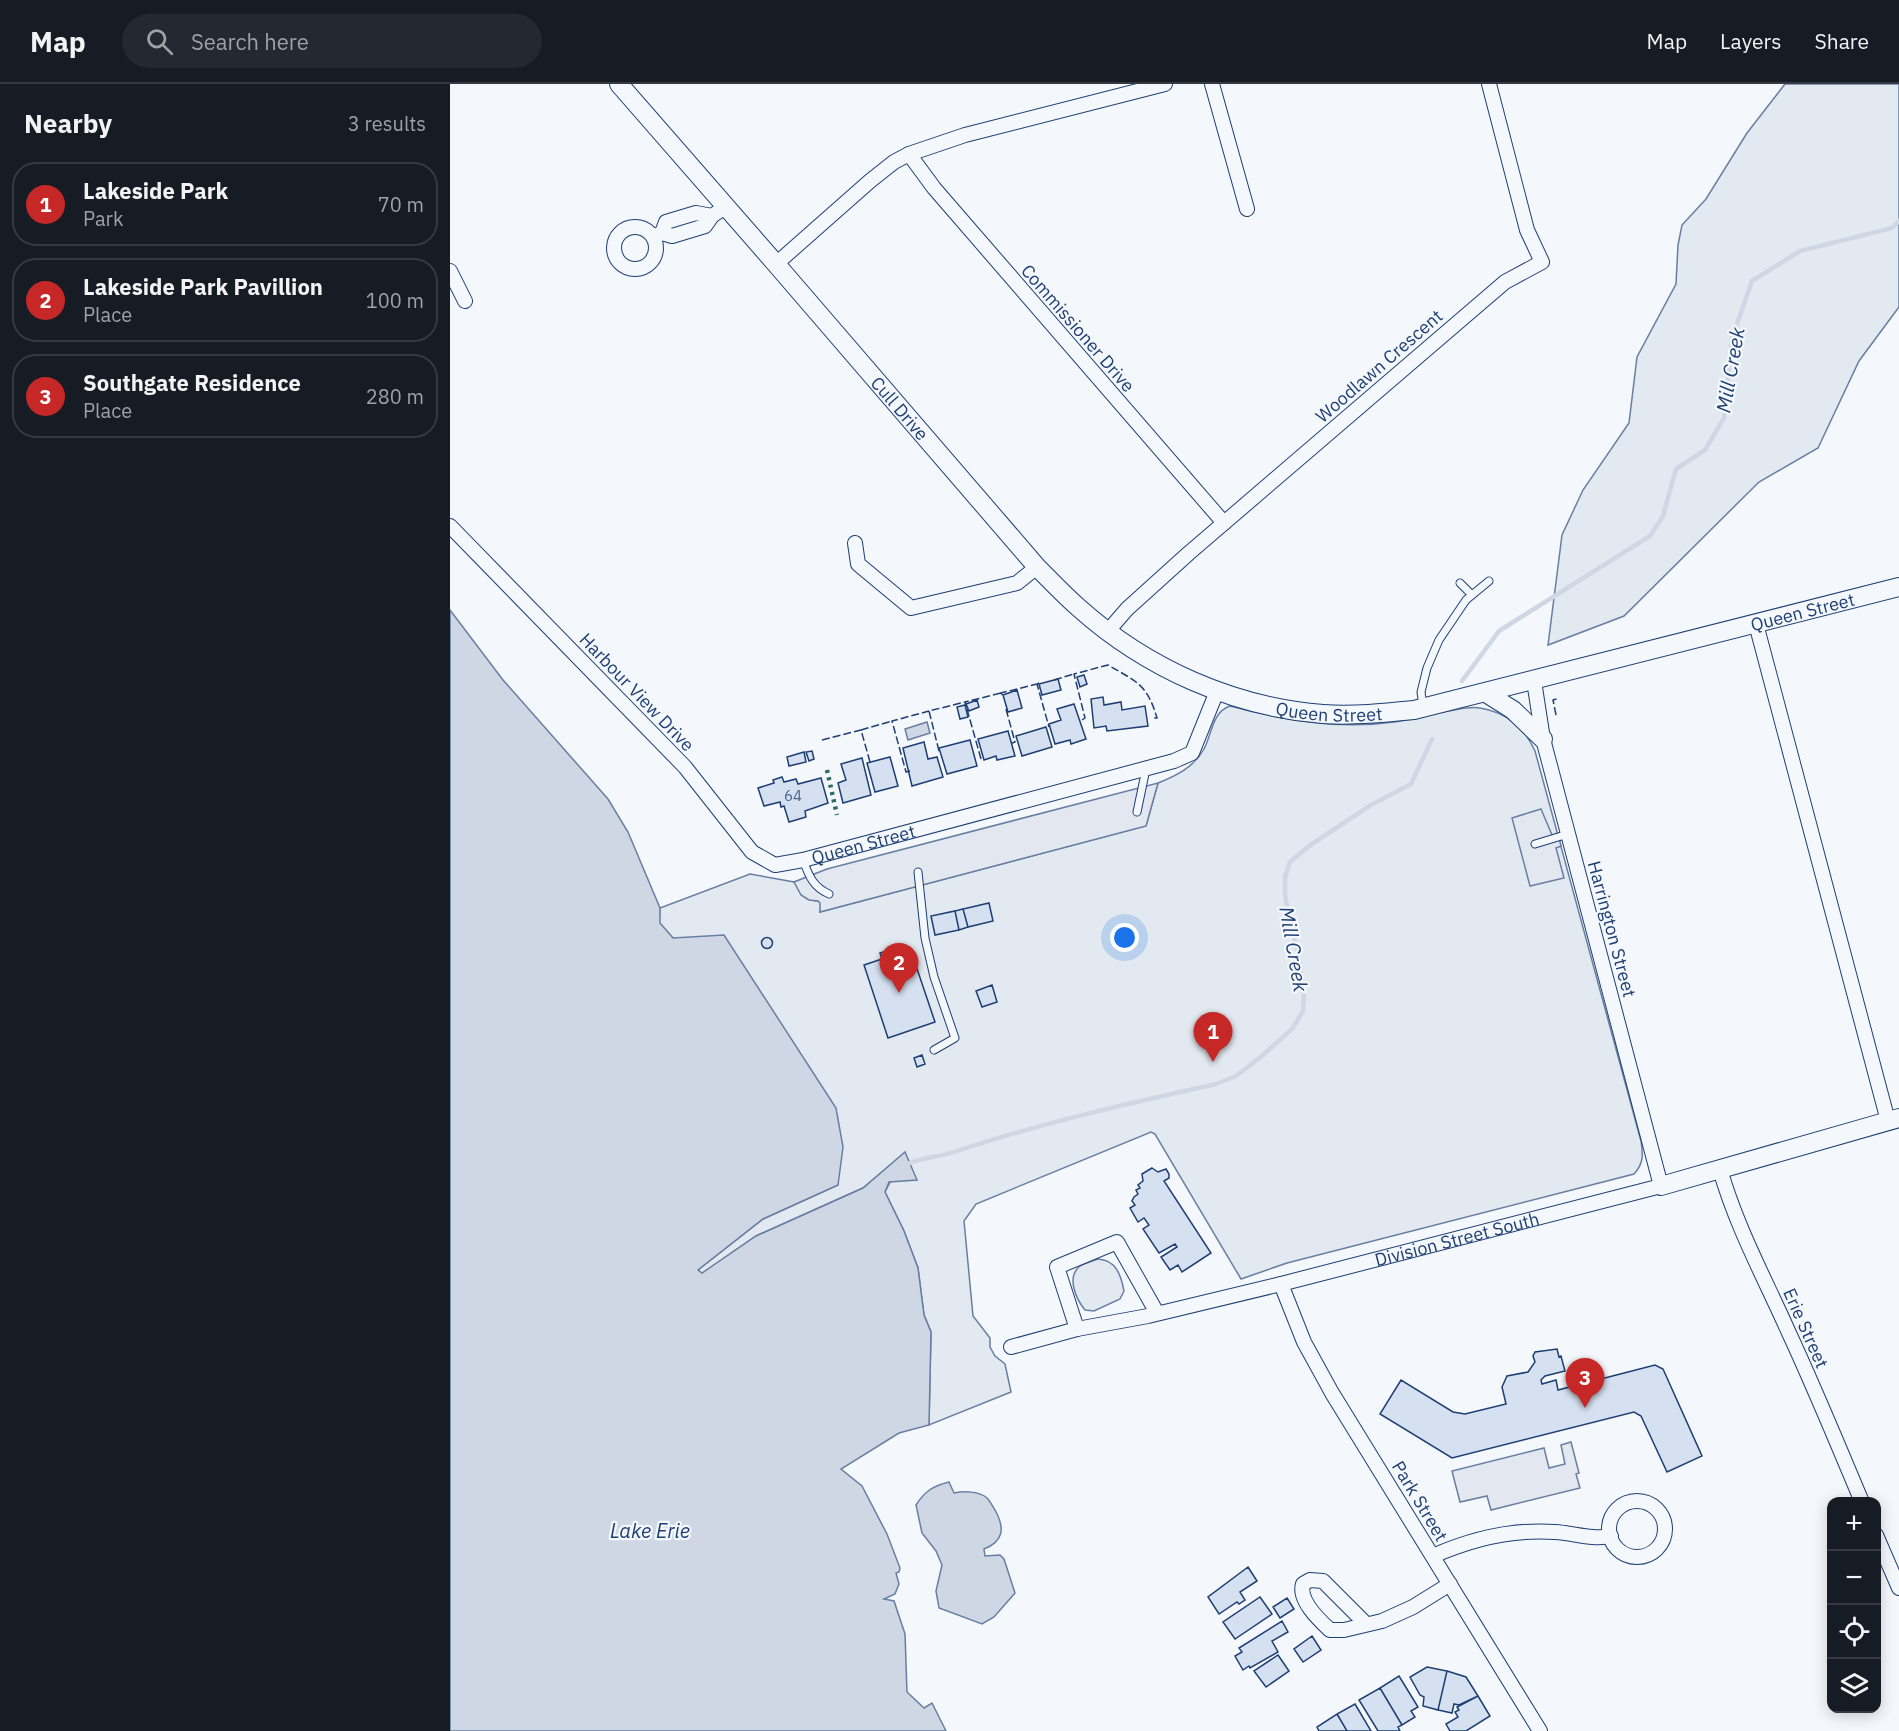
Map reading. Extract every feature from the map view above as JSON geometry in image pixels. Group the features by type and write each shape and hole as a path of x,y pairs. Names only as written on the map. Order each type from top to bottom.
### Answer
{"street":[{"name":"Cull Drive","path":"619,84 718,211 777,264 1036,567 1080,609 1108,631 1167,669 1217,691"},
{"path":"777,264 862,187 894,162 909,154 965,135 1165,84"},
{"path":"1212,84 1246,209"},
{"name":"Woodlawn Crescent","path":"1108,631 1140,597 1224,523 1505,282 1542,261 1527,230 1489,84"},
{"name":"Commissioner Drive","path":"909,154 941,197 1224,523"},
{"path":"658,235 666,222 696,213 718,211"},
{"path":"450,271 465,301"},
{"name":"Harbour View Drive","path":"450,526 684,767 752,852 775,865 802,860"},
{"path":"855,543 858,564 911,608 1017,583 1036,567"},
{"name":"Queen Street","path":"802,860 1174,761 1192,753 1217,691 1267,705 1322,714 1370,715 1423,709 1899,587"},
{"path":"1756,624 1894,1120"},
{"name":"Harrington Street","path":"1534,681 1543,740 1661,1186"},
{"path":"1486,693 1514,710 1543,740"},
{"name":"Division Street South","path":"1011,1347 1077,1329 1281,1284 1661,1186 1894,1120"},
{"name":"Erie Street","path":"1720,1169 1744,1234 1792,1338 1860,1497"},
{"path":"1077,1329 1057,1267 1118,1242 1157,1313"},
{"name":"Park Street","path":"1281,1284 1304,1342 1332,1393 1450,1584 1534,1729"},
{"path":"1636,1500 1647,1502 1657,1508 1663,1517 1664,1539 1658,1548 1649,1554 1638,1557 1627,1555 1618,1549 1611,1536 1611,1518 1617,1509 1626,1503 1636,1500"},
{"path":"1433,1556 1464,1544 1501,1534 1556,1532 1599,1538 1611,1536"},
{"path":"1881,1547 1899,1588"},
{"path":"1366,1624 1323,1581 1310,1580 1303,1584 1303,1594 1308,1604 1330,1630 1344,1630 1382,1622 1404,1612 1450,1584"}],"lane":[{"path":"1423,709 1421,692 1427,669 1439,640 1466,600 1490,580"},
{"path":"1460,583 1472,596"},
{"path":"1137,812 1146,769"},
{"path":"1535,844 1568,834"},
{"path":"802,860 813,884 818,890 829,894"},
{"path":"918,872 922,915 934,977 955,1038 934,1050"}],"shaded area":[{"path":"1785,84 1899,84 1899,307 1859,361 1818,448 1759,482 1624,616 1548,645 1562,535 1583,490 1629,423 1637,357 1676,284 1678,245 1682,225 1706,199 1747,133"},
{"path":"1230,706 1270,716 1353,725 1403,721 1462,709 1480,708 1506,717 1520,728 1535,751 1641,1141 1640,1166 1634,1174 1287,1263 1241,1279 1155,1134 1151,1132 976,1204 964,1221 973,1316 990,1338 990,1347 995,1356 1005,1364 1011,1392 929,1425 931,1332 924,1315 918,1268 904,1231 885,1192 905,1153 863,1188 756,1236 702,1274 698,1270 763,1219 838,1185 673,938 659,923 660,908 750,874 794,882 805,897 821,903 820,912 1146,826 1158,783 1178,774 1195,761 1204,749 1219,713"},
{"path":"1158,783 1146,826 820,912 820,903 801,895 794,882 827,869"},
{"path":"1541,809 1552,835 1558,834 1561,846 1556,848 1564,878 1530,886 1512,818"},
{"path":"1098,1259 1109,1262 1117,1269 1124,1291 1120,1299 1094,1311 1085,1310 1074,1288 1074,1276 1080,1266"},
{"path":"1571,1442 1579,1473 1576,1474 1580,1488 1491,1510 1487,1496 1460,1502 1452,1471 1544,1448 1549,1468 1565,1464 1561,1445"}],"water":[{"name":"Lake Erie","path":"450,610 503,680 608,799 628,832 660,908 660,923 673,938 724,935 836,1108 843,1147 838,1185 763,1219 698,1270 702,1273 756,1236 863,1188 905,1152 917,1180 889,1182 885,1192 904,1231 918,1268 924,1315 931,1332 929,1425 899,1433 841,1469 862,1486 887,1534 900,1568 896,1573 899,1584 895,1594 884,1599 894,1601 905,1634 907,1692 924,1708 932,1703 946,1731 450,1731"},
{"path":"927,722 930,733 908,740 905,729"},
{"path":"949,1482 954,1493 971,1492 987,1498 1000,1523 999,1538 984,1549 985,1556 1000,1555 1004,1559 1015,1593 994,1617 982,1624 939,1608 936,1591 942,1565 936,1551 922,1533 916,1505 930,1490"}],"building":[{"path":"1084,675 1087,684 1080,687 1077,677"},
{"path":"1058,679 1061,690 1042,695 1039,684"},
{"path":"1017,690 1022,708 1008,712 1003,695"},
{"path":"1103,697 1104,705 1121,702 1122,710 1145,706 1148,726 1107,731 1106,726 1094,728 1091,699"},
{"path":"977,700 979,707 969,711 966,704"},
{"path":"1074,704 1086,739 1071,744 1070,740 1055,744 1049,724 1061,720 1057,709"},
{"path":"965,705 968,717 960,719 957,707"},
{"path":"1046,727 1052,747 1022,756 1016,736"},
{"path":"1008,731 1015,756 997,760 996,756 984,760 978,739"},
{"path":"970,740 977,766 947,774 939,748"},
{"path":"924,742 928,759 937,757 943,777 912,786 903,748"},
{"path":"812,751 814,759 809,761 806,752"},
{"path":"804,752 806,762 789,766 787,757"},
{"path":"890,757 898,786 875,792 867,763"},
{"path":"862,758 871,795 843,803 838,783 846,780 841,764"},
{"path":"782,777 784,782 796,779 798,784 821,778 828,803 805,811 806,817 789,822 784,806 781,807 780,802 764,806 758,788 774,783 773,780"},
{"path":"989,903 993,921 968,927 963,909"},
{"path":"963,909 968,927 959,930 955,911"},
{"path":"955,911 959,930 935,935 931,916"},
{"path":"767,938 771,939 771,947 767,948 763,947 762,943 763,939"},
{"path":"910,948 935,1022 888,1038 864,965 882,959 880,953 890,950 892,955"},
{"path":"992,985 997,1002 982,1007 976,991"},
{"path":"922,1055 925,1064 917,1067 914,1058"},
{"path":"1152,1168 1158,1172 1166,1169 1169,1178 1164,1181 1211,1253 1182,1272 1178,1265 1170,1270 1161,1257 1177,1247 1175,1244 1159,1253 1143,1229 1149,1225 1144,1218 1138,1222 1130,1208 1135,1205 1132,1201 1138,1194 1136,1190 1140,1188 1138,1185 1143,1181 1142,1174"},
{"path":"1557,1349 1565,1371 1545,1376 1541,1380 1542,1384 1556,1380 1558,1390 1655,1365 1663,1369 1702,1456 1667,1472 1641,1416 1634,1412 1452,1458 1380,1414 1401,1380 1453,1412 1465,1414 1506,1404 1502,1387 1507,1376 1528,1372 1535,1362 1533,1356 1535,1352"},
{"path":"1248,1567 1257,1581 1240,1592 1245,1600 1239,1604 1237,1602 1219,1614 1208,1597"},
{"path":"1260,1597 1272,1614 1235,1639 1223,1622"},
{"path":"1287,1598 1294,1609 1280,1618 1273,1607"},
{"path":"1282,1621 1288,1632 1272,1641 1278,1652 1243,1670 1235,1656 1242,1652 1239,1648"},
{"path":"1312,1636 1321,1650 1303,1662 1294,1649"},
{"path":"1278,1655 1289,1671 1266,1687 1254,1671"},
{"path":"1427,1667 1447,1671 1438,1710 1423,1706 1424,1697 1420,1695 1410,1677"},
{"path":"1447,1671 1466,1677 1478,1696 1459,1705 1454,1704 1452,1713 1438,1710"},
{"path":"1399,1676 1418,1707 1411,1711 1415,1717 1402,1725 1380,1688"},
{"path":"1380,1688 1402,1725 1398,1727 1400,1731 1378,1731 1359,1700"},
{"path":"1478,1696 1490,1716 1466,1731 1450,1731 1446,1724 1458,1717 1455,1712 1459,1710 1457,1707"},
{"path":"1355,1704 1371,1731 1347,1731 1337,1714"},
{"path":"1337,1714 1347,1731 1319,1731 1317,1727"}],"waterway":[{"name":"Mill Creek","path":"1462,681 1499,631 1650,536 1663,516 1676,469 1705,450 1724,418 1732,338 1752,281 1800,251 1892,228 1899,221"},
{"name":"Mill Creek","path":"910,1163 1084,1115 1216,1084 1236,1076 1262,1056 1292,1029 1303,1011 1304,996 1298,951 1285,895 1285,877 1290,862 1309,846 1371,805 1411,784 1432,739"}],"hedge":[{"path":"827,770 837,815"}],"fence":[{"path":"1082,720 1085,718 1074,674 1108,665 1140,685 1153,707 1157,718 1154,718"},
{"path":"1054,680 1074,674"},
{"path":"1039,683 1037,684 1049,727"},
{"path":"1002,695 1001,693 1037,684"},
{"path":"981,759 965,702 1001,693"},
{"path":"1556,715 1553,700 1557,699"},
{"path":"939,751 929,711 965,702"},
{"path":"1006,709 1015,742 1012,743"},
{"path":"910,771 906,772 892,721 929,711"},
{"path":"870,762 861,730 892,721"},
{"path":"822,740 861,730"}],"place":[{"name":"Lakeside Park Pavillion","path":"899,993"},
{"name":"Lakeside Park","path":"1213,1062"},
{"name":"Southgate Residence","path":"1585,1408"}]}
